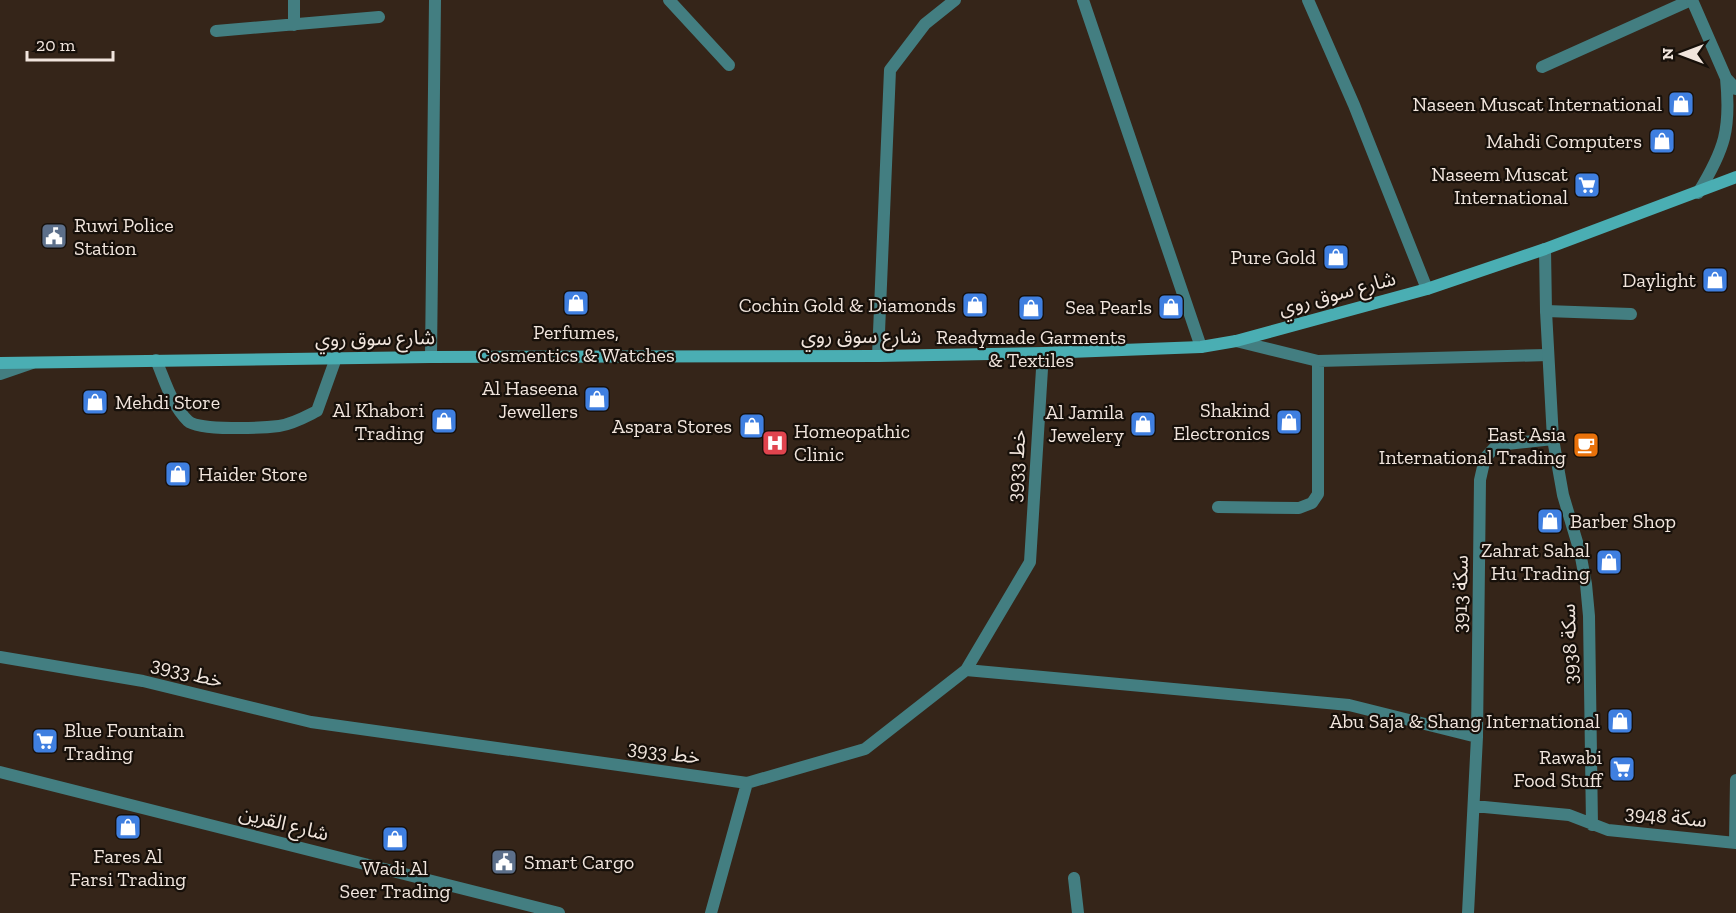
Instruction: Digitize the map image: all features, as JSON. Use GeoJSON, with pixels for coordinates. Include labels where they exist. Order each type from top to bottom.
{"type":"FeatureCollection","features":[{"type":"Feature","properties":{"kind":"main road","name":"شارع سوق روي"},"geometry":{"type":"LineString","coordinates":[[0,363],[431,357],[878,356],[1201,347],[1236,341],[1427,289],[1545,249],[1736,177]]}},
{"type":"Feature","properties":{"kind":"street"},"geometry":{"type":"LineString","coordinates":[[294,0],[294,25]]}},
{"type":"Feature","properties":{"kind":"street"},"geometry":{"type":"LineString","coordinates":[[431,357],[435,0]]}},
{"type":"Feature","properties":{"kind":"street"},"geometry":{"type":"LineString","coordinates":[[669,0],[729,65]]}},
{"type":"Feature","properties":{"kind":"street"},"geometry":{"type":"LineString","coordinates":[[878,356],[890,70],[925,24],[955,0]]}},
{"type":"Feature","properties":{"kind":"street"},"geometry":{"type":"LineString","coordinates":[[1083,0],[1201,347]]}},
{"type":"Feature","properties":{"kind":"street"},"geometry":{"type":"LineString","coordinates":[[1308,0],[1354,105],[1427,289]]}},
{"type":"Feature","properties":{"kind":"street"},"geometry":{"type":"LineString","coordinates":[[1542,67],[1691,0],[1726,78],[1736,89]]}},
{"type":"Feature","properties":{"kind":"street"},"geometry":{"type":"LineString","coordinates":[[216,31],[379,18]]}},
{"type":"Feature","properties":{"kind":"street"},"geometry":{"type":"LineString","coordinates":[[1698,193],[1717,160],[1726,133],[1729,109],[1726,78]]}},
{"type":"Feature","properties":{"kind":"street","name":"سكة 3938"},"geometry":{"type":"LineString","coordinates":[[1545,249],[1553,439],[1563,495],[1580,552],[1589,616],[1592,825]]}},
{"type":"Feature","properties":{"kind":"street"},"geometry":{"type":"LineString","coordinates":[[1546,311],[1631,314]]}},
{"type":"Feature","properties":{"kind":"street"},"geometry":{"type":"LineString","coordinates":[[1236,341],[1318,361],[1548,356]]}},
{"type":"Feature","properties":{"kind":"street","name":"3933 خط"},"geometry":{"type":"LineString","coordinates":[[0,657],[143,681],[310,722],[747,783],[865,749],[966,670],[1030,562],[1043,353]]}},
{"type":"Feature","properties":{"kind":"street"},"geometry":{"type":"LineString","coordinates":[[156,360],[177,410],[190,424],[210,428],[279,426],[300,420],[317,411],[336,358]]}},
{"type":"Feature","properties":{"kind":"street"},"geometry":{"type":"LineString","coordinates":[[1218,507],[1299,508],[1312,503],[1318,494],[1318,361]]}},
{"type":"Feature","properties":{"kind":"street"},"geometry":{"type":"LineString","coordinates":[[0,374],[36,362]]}},
{"type":"Feature","properties":{"kind":"street","name":"سكة 3913"},"geometry":{"type":"LineString","coordinates":[[1468,913],[1478,737],[1480,480],[1485,458],[1497,445],[1553,439]]}},
{"type":"Feature","properties":{"kind":"street"},"geometry":{"type":"LineString","coordinates":[[966,670],[1349,705],[1478,737]]}},
{"type":"Feature","properties":{"kind":"street","name":"شارع القرين"},"geometry":{"type":"LineString","coordinates":[[0,772],[559,913]]}},
{"type":"Feature","properties":{"kind":"street"},"geometry":{"type":"LineString","coordinates":[[1735,843],[1736,780]]}},
{"type":"Feature","properties":{"kind":"street"},"geometry":{"type":"LineString","coordinates":[[711,913],[747,783]]}},
{"type":"Feature","properties":{"kind":"street"},"geometry":{"type":"LineString","coordinates":[[1474,806],[1569,815],[1592,825]]}},
{"type":"Feature","properties":{"kind":"street","name":"سكة 3948"},"geometry":{"type":"LineString","coordinates":[[1592,825],[1608,830],[1735,843]]}},
{"type":"Feature","properties":{"kind":"street"},"geometry":{"type":"LineString","coordinates":[[1074,878],[1078,913]]}},
{"type":"Feature","properties":{"kind":"place","name":"Naseen Muscat International"},"geometry":{"type":"Point","coordinates":[1681,104]}},
{"type":"Feature","properties":{"kind":"place","name":"Mahdi Computers"},"geometry":{"type":"Point","coordinates":[1662,141]}},
{"type":"Feature","properties":{"kind":"place","name":"Naseem Muscat International"},"geometry":{"type":"Point","coordinates":[1587,185]}},
{"type":"Feature","properties":{"kind":"place","name":"Ruwi Police Station"},"geometry":{"type":"Point","coordinates":[54,236]}},
{"type":"Feature","properties":{"kind":"place","name":"Pure Gold"},"geometry":{"type":"Point","coordinates":[1336,257]}},
{"type":"Feature","properties":{"kind":"place","name":"Daylight"},"geometry":{"type":"Point","coordinates":[1715,280]}},
{"type":"Feature","properties":{"kind":"place","name":"Perfumes, Cosmentics & Watches"},"geometry":{"type":"Point","coordinates":[576,303]}},
{"type":"Feature","properties":{"kind":"place","name":"Cochin Gold & Diamonds"},"geometry":{"type":"Point","coordinates":[975,305]}},
{"type":"Feature","properties":{"kind":"place","name":"Sea Pearls"},"geometry":{"type":"Point","coordinates":[1171,307]}},
{"type":"Feature","properties":{"kind":"place","name":"Readymade Garments & Textiles"},"geometry":{"type":"Point","coordinates":[1031,308]}},
{"type":"Feature","properties":{"kind":"place","name":"Al Haseena Jewellers"},"geometry":{"type":"Point","coordinates":[597,399]}},
{"type":"Feature","properties":{"kind":"place","name":"Mehdi Store"},"geometry":{"type":"Point","coordinates":[95,402]}},
{"type":"Feature","properties":{"kind":"place","name":"Al Khabori Trading"},"geometry":{"type":"Point","coordinates":[444,421]}},
{"type":"Feature","properties":{"kind":"place","name":"Shakind Electronics"},"geometry":{"type":"Point","coordinates":[1289,422]}},
{"type":"Feature","properties":{"kind":"place","name":"Al Jamila Jewelery"},"geometry":{"type":"Point","coordinates":[1143,424]}},
{"type":"Feature","properties":{"kind":"place","name":"Aspara Stores"},"geometry":{"type":"Point","coordinates":[752,426]}},
{"type":"Feature","properties":{"kind":"place","name":"Homeopathic Clinic"},"geometry":{"type":"Point","coordinates":[775,443]}},
{"type":"Feature","properties":{"kind":"place","name":"East Asia International Trading"},"geometry":{"type":"Point","coordinates":[1586,445]}},
{"type":"Feature","properties":{"kind":"place","name":"Haider Store"},"geometry":{"type":"Point","coordinates":[178,474]}},
{"type":"Feature","properties":{"kind":"place","name":"Barber Shop"},"geometry":{"type":"Point","coordinates":[1550,521]}},
{"type":"Feature","properties":{"kind":"place","name":"Zahrat Sahal Hu Trading"},"geometry":{"type":"Point","coordinates":[1609,562]}},
{"type":"Feature","properties":{"kind":"place","name":"Abu Saja & Shang International"},"geometry":{"type":"Point","coordinates":[1620,721]}},
{"type":"Feature","properties":{"kind":"place","name":"Blue Fountain Trading"},"geometry":{"type":"Point","coordinates":[45,741]}},
{"type":"Feature","properties":{"kind":"place","name":"Rawabi Food Stuff"},"geometry":{"type":"Point","coordinates":[1622,769]}},
{"type":"Feature","properties":{"kind":"place","name":"Fares Al Farsi Trading"},"geometry":{"type":"Point","coordinates":[128,827]}},
{"type":"Feature","properties":{"kind":"place","name":"Wadi Al Seer Trading"},"geometry":{"type":"Point","coordinates":[395,839]}},
{"type":"Feature","properties":{"kind":"place","name":"Smart Cargo"},"geometry":{"type":"Point","coordinates":[504,862]}}]}
